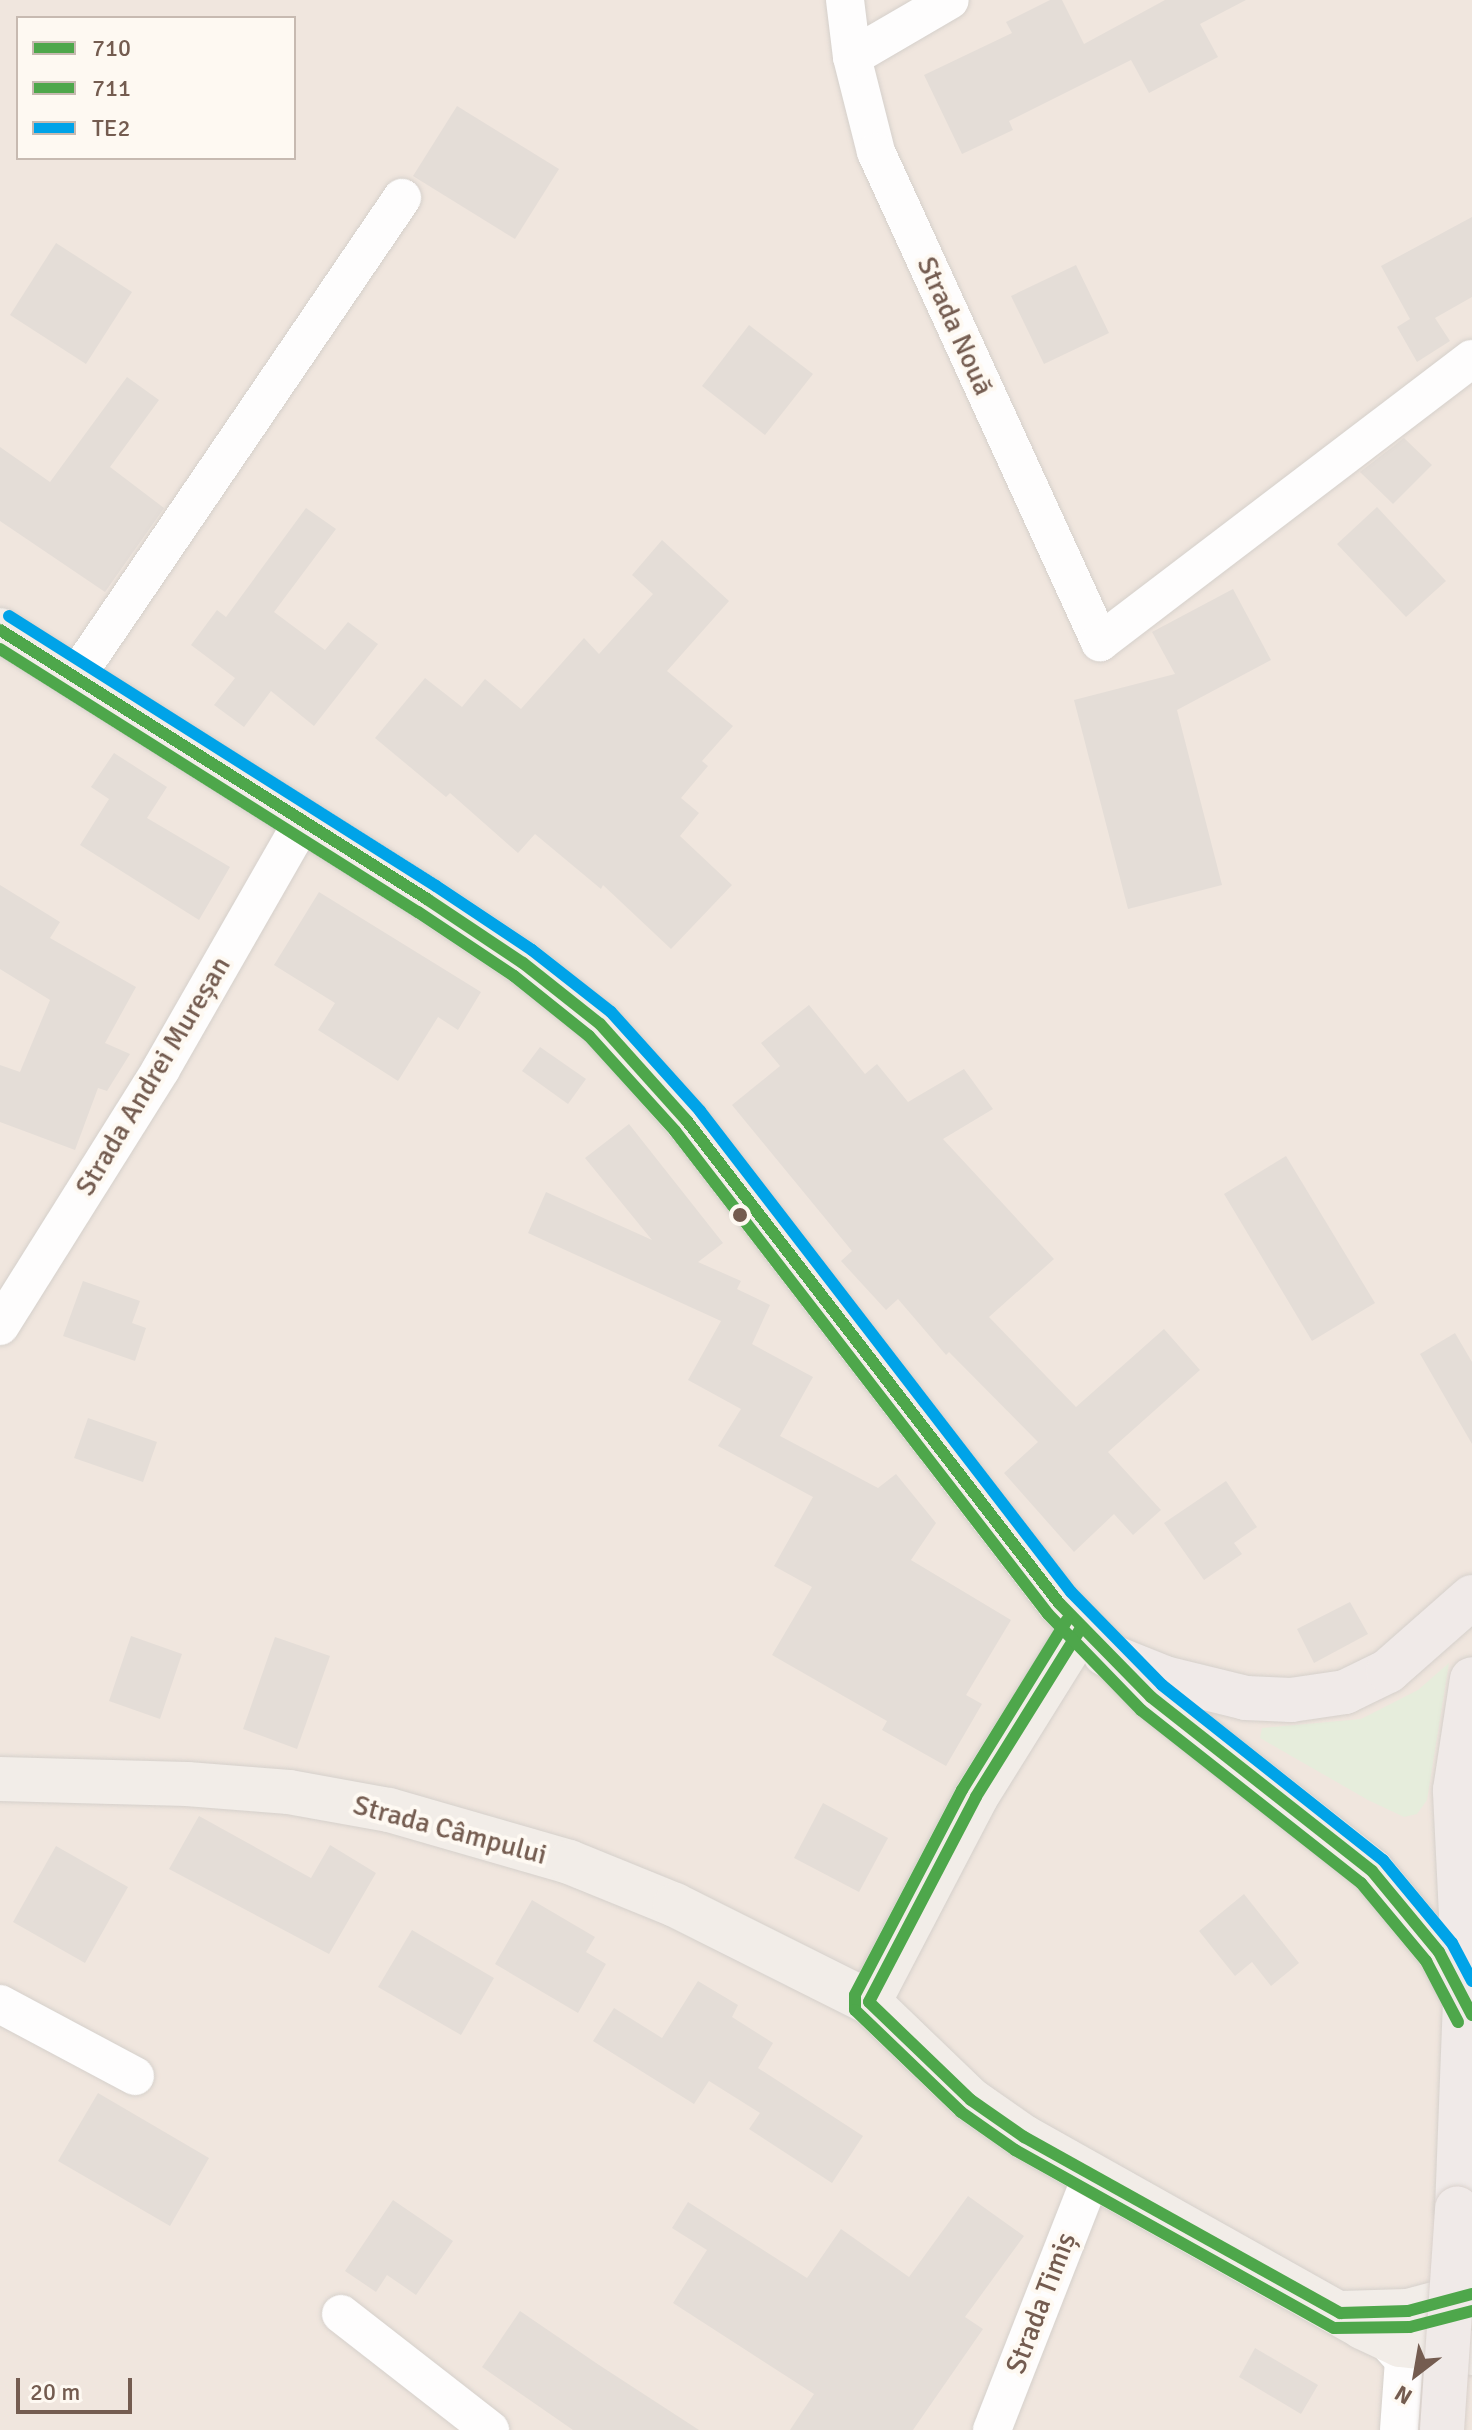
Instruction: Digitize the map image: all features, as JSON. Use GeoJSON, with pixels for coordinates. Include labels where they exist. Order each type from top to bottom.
{"type":"FeatureCollection","features":[{"type":"Feature","properties":{"kind":"highway"},"geometry":{"type":"LineString","coordinates":[[1093,1641],[1165,1678],[1246,1698],[1291,1700],[1331,1694],[1388,1671],[1472,1597]]}},
{"type":"Feature","properties":{"kind":"highway"},"geometry":{"type":"LineString","coordinates":[[1442,2430],[1468,2006],[1455,1790],[1472,1679]]}},
{"type":"Feature","properties":{"kind":"highway"},"geometry":{"type":"LineString","coordinates":[[1460,2299],[1472,2351]]}},
{"type":"Feature","properties":{"kind":"main road"},"geometry":{"type":"LineString","coordinates":[[0,630],[523,963],[567,995],[635,1057],[1038,1579],[1093,1641],[1151,1697],[1372,1871],[1439,1952],[1468,2006]]}},
{"type":"Feature","properties":{"kind":"main road"},"geometry":{"type":"LineString","coordinates":[[1093,1641],[976,1797],[869,2002],[971,2100],[1091,2177],[1384,2338],[1436,2353],[1472,2351]]}},
{"type":"Feature","properties":{"kind":"main road","name":"Strada Câmpului"},"geometry":{"type":"LineString","coordinates":[[0,1779],[187,1784],[289,1792],[469,1831],[569,1862],[675,1905],[869,2002]]}},
{"type":"Feature","properties":{"kind":"main road"},"geometry":{"type":"LineString","coordinates":[[1340,2313],[1460,2299]]}},
{"type":"Feature","properties":{"kind":"street","name":"Strada Nouă"},"geometry":{"type":"LineString","coordinates":[[845,0],[852,57],[876,152],[1100,642],[1472,359]]}},
{"type":"Feature","properties":{"kind":"street"},"geometry":{"type":"LineString","coordinates":[[852,57],[950,0]]}},
{"type":"Feature","properties":{"kind":"street"},"geometry":{"type":"LineString","coordinates":[[75,678],[402,198]]}},
{"type":"Feature","properties":{"kind":"street","name":"Strada Andrei Mureșan"},"geometry":{"type":"LineString","coordinates":[[0,1326],[161,1069],[302,823]]}},
{"type":"Feature","properties":{"kind":"street"},"geometry":{"type":"LineString","coordinates":[[0,2004],[135,2076]]}},
{"type":"Feature","properties":{"kind":"street","name":"Strada Timiș"},"geometry":{"type":"LineString","coordinates":[[992,2430],[1091,2177]]}},
{"type":"Feature","properties":{"kind":"street"},"geometry":{"type":"LineString","coordinates":[[341,2314],[490,2430]]}},
{"type":"Feature","properties":{"kind":"street"},"geometry":{"type":"LineString","coordinates":[[1384,2338],[1404,2360],[1399,2430]]}},
{"type":"Feature","properties":{"kind":"shaded area"},"geometry":{"type":"Polygon","coordinates":[[[0,0],[1472,0],[1472,2430],[0,2430],[0,0]]]}},
{"type":"Feature","properties":{"kind":"green space"},"geometry":{"type":"Polygon","coordinates":[[[1449,1663],[1427,1800],[1417,1814],[1404,1817],[1368,1800],[1260,1738],[1262,1728],[1361,1719],[1418,1690],[1449,1663]]]}},
{"type":"Feature","properties":{"kind":"building"},"geometry":{"type":"Polygon","coordinates":[[[1050,0],[1062,0],[1084,44],[1165,0],[1246,0],[1200,24],[1218,57],[1149,93],[1131,60],[1009,121],[1013,130],[962,154],[924,75],[1012,33],[1006,22],[1050,0]]]}},
{"type":"Feature","properties":{"kind":"building"},"geometry":{"type":"Polygon","coordinates":[[[457,106],[559,169],[515,239],[413,176],[457,106]]]}},
{"type":"Feature","properties":{"kind":"building"},"geometry":{"type":"Polygon","coordinates":[[[1472,217],[1472,297],[1435,318],[1450,341],[1417,362],[1397,327],[1410,319],[1381,266],[1472,217]]]}},
{"type":"Feature","properties":{"kind":"building"},"geometry":{"type":"Polygon","coordinates":[[[56,243],[132,292],[86,364],[10,315],[56,243]]]}},
{"type":"Feature","properties":{"kind":"building"},"geometry":{"type":"Polygon","coordinates":[[[1076,265],[1109,333],[1044,364],[1011,296],[1076,265]]]}},
{"type":"Feature","properties":{"kind":"building"},"geometry":{"type":"Polygon","coordinates":[[[749,325],[813,374],[765,435],[702,386],[749,325]]]}},
{"type":"Feature","properties":{"kind":"building"},"geometry":{"type":"Polygon","coordinates":[[[127,377],[159,400],[110,467],[164,508],[105,592],[0,521],[0,447],[50,482],[127,377]]]}},
{"type":"Feature","properties":{"kind":"building"},"geometry":{"type":"Polygon","coordinates":[[[1404,438],[1432,465],[1393,504],[1360,472],[1404,438]]]}},
{"type":"Feature","properties":{"kind":"building"},"geometry":{"type":"Polygon","coordinates":[[[1377,507],[1446,581],[1406,617],[1337,544],[1377,507]]]}},
{"type":"Feature","properties":{"kind":"building"},"geometry":{"type":"Polygon","coordinates":[[[306,508],[336,529],[274,612],[325,650],[348,622],[378,644],[314,726],[271,691],[244,727],[214,705],[235,678],[191,645],[217,610],[226,617],[306,508]]]}},
{"type":"Feature","properties":{"kind":"building"},"geometry":{"type":"Polygon","coordinates":[[[662,540],[729,601],[667,671],[733,726],[702,761],[708,766],[681,798],[699,813],[680,836],[732,885],[671,949],[603,885],[601,889],[535,834],[518,853],[450,793],[446,797],[375,738],[425,678],[462,707],[485,679],[521,709],[584,638],[599,654],[653,594],[632,575],[662,540]]]}},
{"type":"Feature","properties":{"kind":"building"},"geometry":{"type":"Polygon","coordinates":[[[1233,589],[1271,660],[1177,710],[1222,885],[1128,909],[1074,700],[1175,674],[1152,632],[1233,589]]]}},
{"type":"Feature","properties":{"kind":"building"},"geometry":{"type":"Polygon","coordinates":[[[114,753],[167,787],[147,818],[230,867],[199,920],[80,845],[109,799],[91,787],[114,753]]]}},
{"type":"Feature","properties":{"kind":"building"},"geometry":{"type":"Polygon","coordinates":[[[0,885],[60,922],[50,938],[136,987],[105,1043],[130,1054],[107,1091],[98,1088],[75,1150],[0,1122],[0,1065],[20,1072],[50,1000],[0,969],[0,885]]]}},
{"type":"Feature","properties":{"kind":"building"},"geometry":{"type":"Polygon","coordinates":[[[319,892],[481,992],[458,1030],[438,1017],[398,1081],[318,1030],[335,1003],[274,965],[319,892]]]}},
{"type":"Feature","properties":{"kind":"building"},"geometry":{"type":"Polygon","coordinates":[[[809,1005],[865,1074],[877,1064],[908,1102],[964,1069],[993,1109],[943,1139],[1054,1259],[989,1317],[1076,1407],[1164,1329],[1200,1370],[1108,1452],[1161,1510],[1133,1535],[1114,1514],[1074,1552],[1004,1473],[1038,1442],[949,1352],[946,1355],[898,1299],[886,1310],[841,1261],[852,1251],[732,1105],[780,1066],[761,1043],[809,1005]]]}},
{"type":"Feature","properties":{"kind":"building"},"geometry":{"type":"Polygon","coordinates":[[[540,1047],[586,1079],[568,1104],[522,1071],[540,1047]]]}},
{"type":"Feature","properties":{"kind":"building"},"geometry":{"type":"Polygon","coordinates":[[[629,1124],[723,1243],[698,1262],[741,1281],[737,1289],[770,1305],[752,1344],[813,1377],[780,1436],[878,1488],[896,1474],[936,1523],[911,1560],[1011,1620],[966,1695],[982,1704],[946,1766],[882,1730],[887,1721],[772,1655],[812,1587],[774,1566],[813,1497],[718,1446],[741,1409],[688,1380],[721,1321],[528,1233],[546,1192],[652,1240],[585,1158],[629,1124]]]}},
{"type":"Feature","properties":{"kind":"building"},"geometry":{"type":"Polygon","coordinates":[[[1286,1156],[1375,1303],[1312,1341],[1224,1194],[1286,1156]]]}},
{"type":"Feature","properties":{"kind":"building"},"geometry":{"type":"Polygon","coordinates":[[[83,1281],[140,1301],[132,1323],[146,1328],[135,1361],[63,1336],[83,1281]]]}},
{"type":"Feature","properties":{"kind":"building"},"geometry":{"type":"Polygon","coordinates":[[[1455,1333],[1472,1362],[1472,1444],[1420,1354],[1455,1333]]]}},
{"type":"Feature","properties":{"kind":"building"},"geometry":{"type":"Polygon","coordinates":[[[88,1418],[157,1442],[143,1482],[74,1458],[88,1418]]]}},
{"type":"Feature","properties":{"kind":"building"},"geometry":{"type":"Polygon","coordinates":[[[1226,1481],[1257,1527],[1234,1543],[1242,1554],[1204,1580],[1164,1523],[1226,1481]]]}},
{"type":"Feature","properties":{"kind":"building"},"geometry":{"type":"Polygon","coordinates":[[[1350,1602],[1368,1634],[1314,1663],[1297,1629],[1350,1602]]]}},
{"type":"Feature","properties":{"kind":"building"},"geometry":{"type":"Polygon","coordinates":[[[131,1636],[182,1654],[160,1719],[109,1701],[131,1636]]]}},
{"type":"Feature","properties":{"kind":"building"},"geometry":{"type":"Polygon","coordinates":[[[275,1637],[330,1656],[297,1749],[243,1729],[275,1637]]]}},
{"type":"Feature","properties":{"kind":"building"},"geometry":{"type":"Polygon","coordinates":[[[823,1803],[888,1838],[859,1892],[794,1858],[823,1803]]]}},
{"type":"Feature","properties":{"kind":"building"},"geometry":{"type":"Polygon","coordinates":[[[199,1816],[311,1878],[330,1845],[376,1873],[329,1954],[169,1869],[199,1816]]]}},
{"type":"Feature","properties":{"kind":"building"},"geometry":{"type":"Polygon","coordinates":[[[56,1846],[128,1887],[85,1963],[13,1922],[56,1846]]]}},
{"type":"Feature","properties":{"kind":"building"},"geometry":{"type":"Polygon","coordinates":[[[1244,1894],[1299,1963],[1271,1986],[1252,1962],[1235,1976],[1199,1931],[1244,1894]]]}},
{"type":"Feature","properties":{"kind":"building"},"geometry":{"type":"Polygon","coordinates":[[[532,1900],[595,1937],[586,1952],[606,1964],[578,2013],[495,1964],[532,1900]]]}},
{"type":"Feature","properties":{"kind":"building"},"geometry":{"type":"Polygon","coordinates":[[[412,1930],[494,1978],[461,2035],[378,1987],[412,1930]]]}},
{"type":"Feature","properties":{"kind":"building"},"geometry":{"type":"Polygon","coordinates":[[[698,1981],[738,2005],[732,2017],[773,2043],[758,2068],[863,2136],[832,2183],[749,2129],[760,2113],[709,2081],[694,2104],[593,2041],[614,2008],[662,2038],[698,1981]]]}},
{"type":"Feature","properties":{"kind":"building"},"geometry":{"type":"Polygon","coordinates":[[[98,2093],[209,2158],[170,2226],[58,2161],[98,2093]]]}},
{"type":"Feature","properties":{"kind":"building"},"geometry":{"type":"Polygon","coordinates":[[[968,2196],[1024,2236],[965,2317],[983,2329],[913,2430],[790,2430],[814,2394],[673,2303],[707,2250],[672,2228],[688,2202],[807,2278],[841,2229],[909,2277],[968,2196]]]}},
{"type":"Feature","properties":{"kind":"building"},"geometry":{"type":"Polygon","coordinates":[[[393,2200],[453,2241],[416,2295],[387,2275],[376,2292],[345,2271],[393,2200]]]}},
{"type":"Feature","properties":{"kind":"building"},"geometry":{"type":"Polygon","coordinates":[[[520,2311],[699,2430],[573,2430],[482,2367],[520,2311]]]}},
{"type":"Feature","properties":{"kind":"building"},"geometry":{"type":"Polygon","coordinates":[[[1255,2348],[1318,2385],[1301,2414],[1239,2377],[1255,2348]]]}},
{"type":"Feature","properties":{"kind":"transit line","name":"TE2"},"geometry":{"type":"LineString","coordinates":[[9,616],[436,886],[532,950],[611,1012],[700,1111],[1071,1592],[1162,1685],[1383,1860],[1452,1943],[1472,1981]]}},
{"type":"Feature","properties":{"kind":"transit line","name":"710"},"geometry":{"type":"LineString","coordinates":[[0,630],[427,899],[523,963],[600,1024],[687,1121],[1059,1603],[1151,1697],[1372,1871],[1439,1952],[1472,2015]]}},
{"type":"Feature","properties":{"kind":"transit line","name":"711"},"geometry":{"type":"LineString","coordinates":[[0,649],[418,912],[514,976],[589,1036],[675,1131],[1048,1614],[1141,1710],[1361,1883],[1426,1961],[1458,2022]]}},
{"type":"Feature","properties":{"kind":"transit line","name":"711"},"geometry":{"type":"LineString","coordinates":[[1067,1620],[962,1790],[855,1995],[855,2010],[961,2112],[1015,2150],[1334,2328],[1410,2327],[1472,2311]]}},
{"type":"Feature","properties":{"kind":"transit line","name":"710"},"geometry":{"type":"LineString","coordinates":[[1081,1628],[976,1797],[869,2002],[971,2100],[1024,2137],[1340,2313],[1408,2311],[1472,2294]]}}]}
